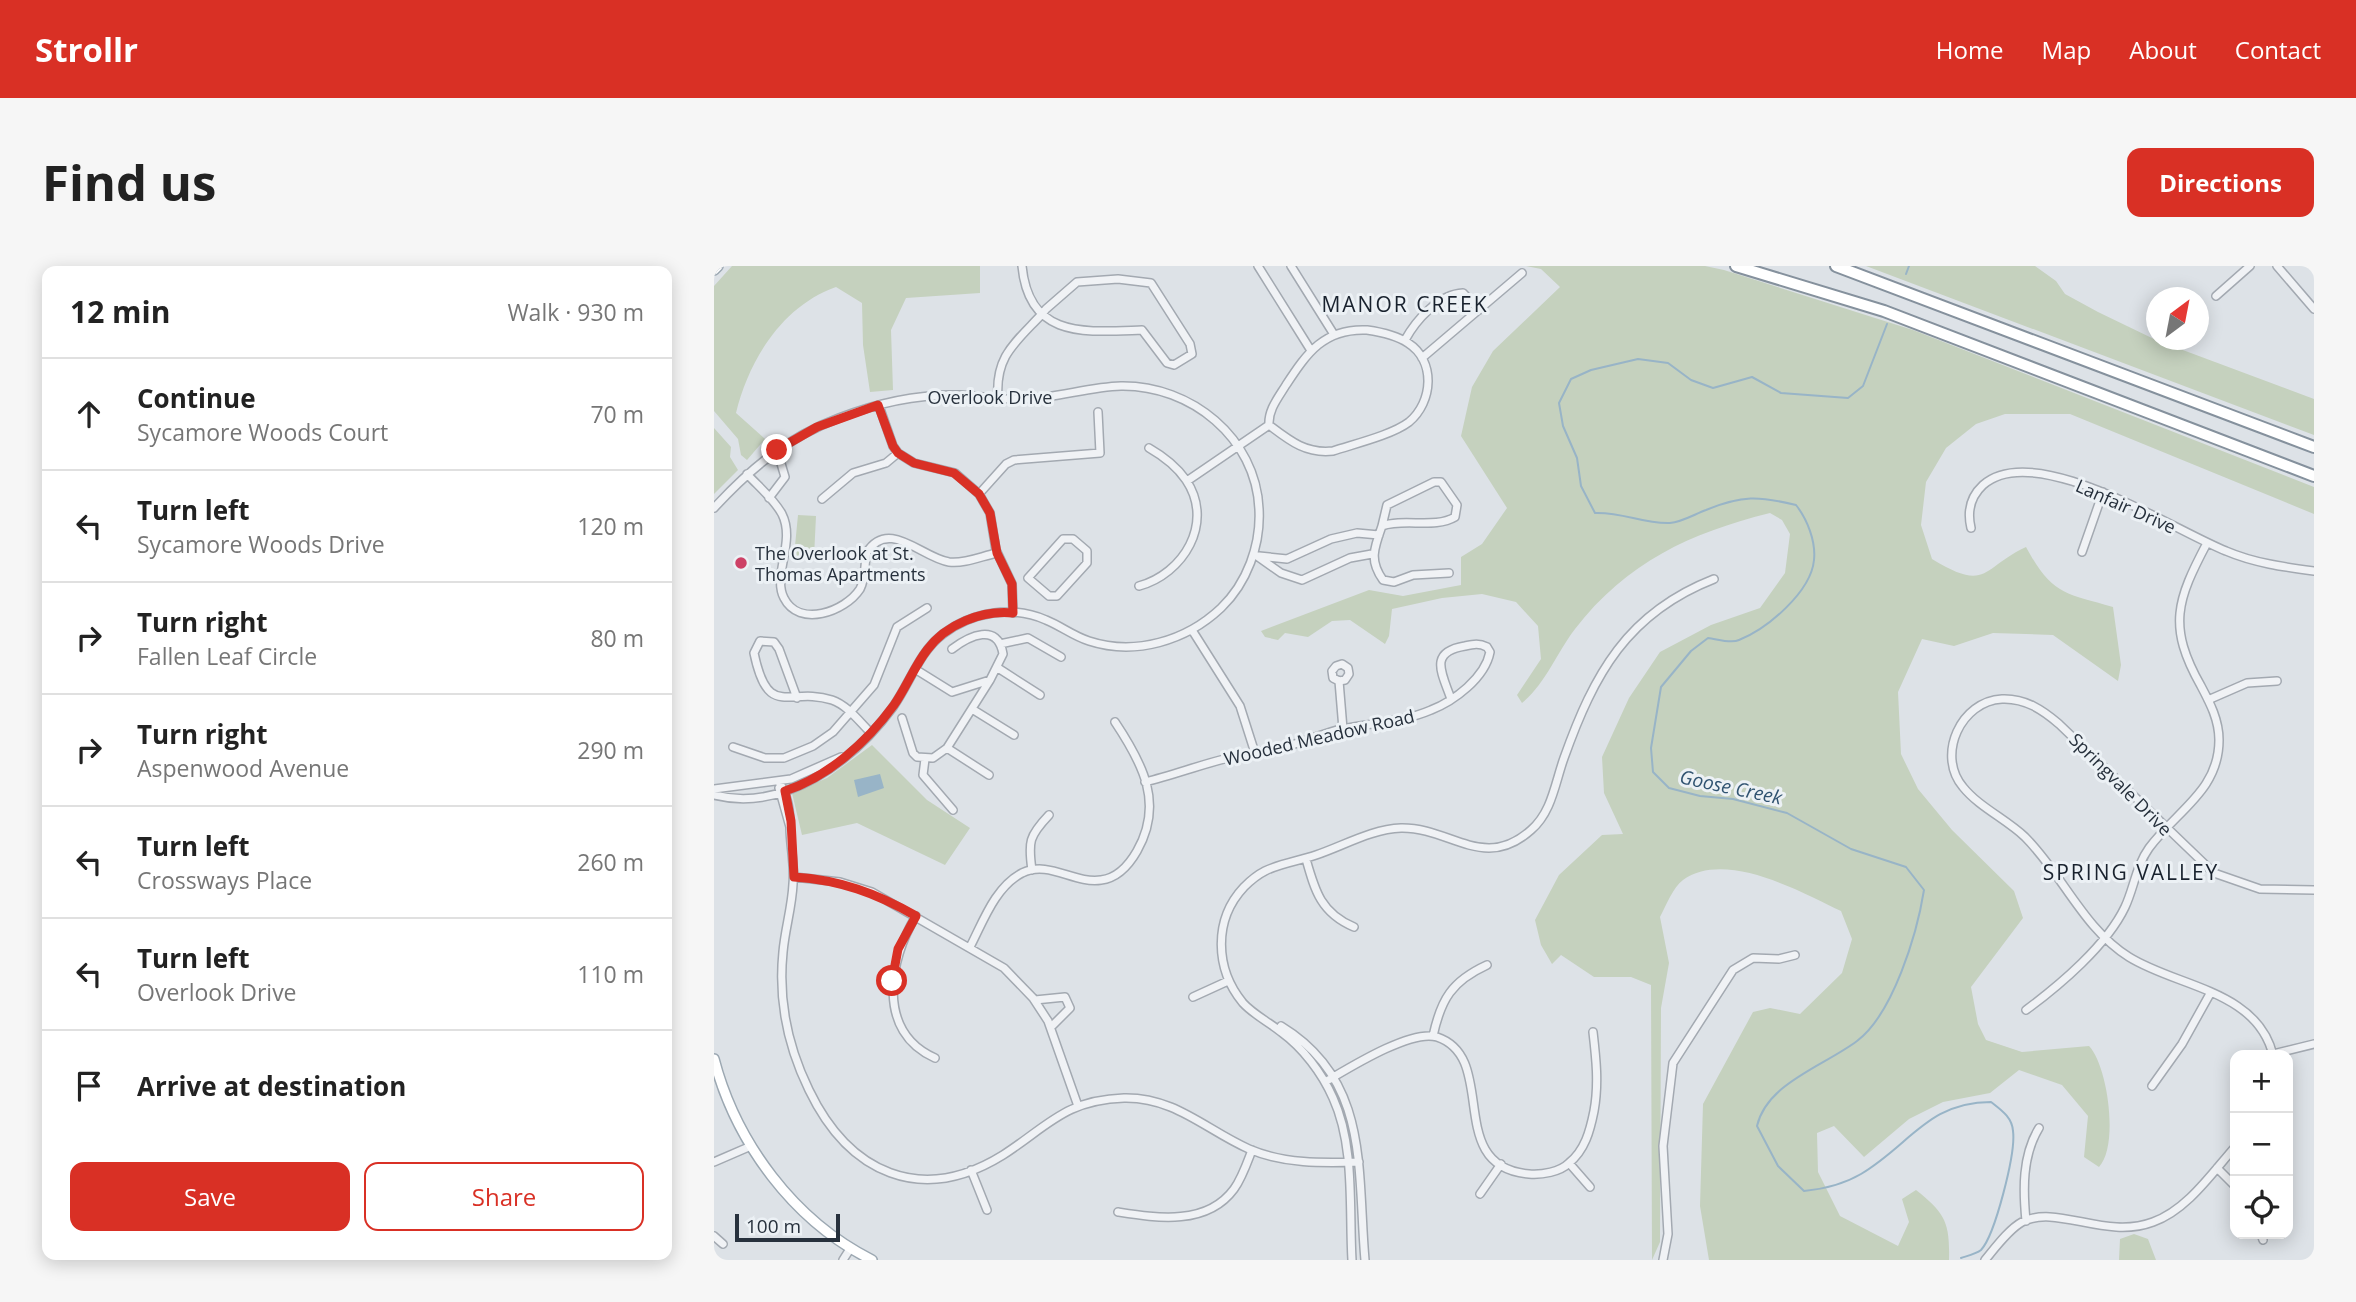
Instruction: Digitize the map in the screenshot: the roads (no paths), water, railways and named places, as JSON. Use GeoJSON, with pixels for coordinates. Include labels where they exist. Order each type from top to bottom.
{"type":"FeatureCollection","features":[{"type":"Feature","properties":{"kind":"highway"},"geometry":{"type":"LineString","coordinates":[[1737,266],[1812,286],[1892,314],[2314,476]]}},
{"type":"Feature","properties":{"kind":"highway"},"geometry":{"type":"LineString","coordinates":[[1836,266],[2314,447]]}},
{"type":"Feature","properties":{"kind":"main road"},"geometry":{"type":"LineString","coordinates":[[714,271],[718,266]]}},
{"type":"Feature","properties":{"kind":"main road"},"geometry":{"type":"LineString","coordinates":[[714,1059],[720,1082],[751,1146],[780,1186],[806,1215],[850,1249],[872,1260]]}},
{"type":"Feature","properties":{"kind":"street"},"geometry":{"type":"LineString","coordinates":[[998,398],[997,379],[1005,353],[1042,314],[1077,282],[1118,279],[1152,284],[1190,344],[1192,354],[1174,365],[1167,363],[1142,330],[1078,332],[1042,314],[1030,301],[1022,266]]}},
{"type":"Feature","properties":{"kind":"street"},"geometry":{"type":"LineString","coordinates":[[1258,266],[1310,349]]}},
{"type":"Feature","properties":{"kind":"street"},"geometry":{"type":"LineString","coordinates":[[1291,266],[1334,333]]}},
{"type":"Feature","properties":{"kind":"street"},"geometry":{"type":"LineString","coordinates":[[2216,296],[2234,277],[2250,266]]}},
{"type":"Feature","properties":{"kind":"street"},"geometry":{"type":"LineString","coordinates":[[2277,266],[2314,309]]}},
{"type":"Feature","properties":{"kind":"street"},"geometry":{"type":"LineString","coordinates":[[1422,358],[1522,273]]}},
{"type":"Feature","properties":{"kind":"street"},"geometry":{"type":"LineString","coordinates":[[1405,340],[1422,317],[1453,294],[1463,293],[1479,310]]}},
{"type":"Feature","properties":{"kind":"street"},"geometry":{"type":"LineString","coordinates":[[1187,481],[1269,425],[1273,407],[1310,349],[1334,333],[1367,330],[1405,340],[1422,358],[1429,379],[1427,392],[1417,413],[1404,426],[1333,452],[1320,452],[1301,447],[1269,425]]}},
{"type":"Feature","properties":{"kind":"street","name":"Overlook Drive"},"geometry":{"type":"LineString","coordinates":[[714,508],[747,474],[777,450],[817,427],[878,405],[928,396],[1044,398],[1107,387],[1148,388],[1171,394],[1201,409],[1238,445]]}},
{"type":"Feature","properties":{"kind":"street"},"geometry":{"type":"LineString","coordinates":[[878,405],[898,453],[914,463],[954,473],[979,494],[990,513],[997,553],[1012,584],[1013,613]]}},
{"type":"Feature","properties":{"kind":"street"},"geometry":{"type":"LineString","coordinates":[[979,494],[1006,464],[1014,460],[1100,453],[1098,412]]}},
{"type":"Feature","properties":{"kind":"street"},"geometry":{"type":"LineString","coordinates":[[714,794],[742,797],[782,792],[830,770],[893,707],[935,640],[954,627],[988,614],[1013,613],[1037,617],[1087,640],[1120,646],[1158,643],[1192,630],[1222,607],[1236,591],[1256,555],[1259,524],[1257,489],[1238,445]]}},
{"type":"Feature","properties":{"kind":"street"},"geometry":{"type":"LineString","coordinates":[[1139,586],[1170,572],[1190,547],[1196,514],[1187,481],[1168,461],[1149,447]]}},
{"type":"Feature","properties":{"kind":"street"},"geometry":{"type":"LineString","coordinates":[[769,498],[785,477],[777,450]]}},
{"type":"Feature","properties":{"kind":"street"},"geometry":{"type":"LineString","coordinates":[[822,499],[853,473],[886,463],[898,453]]}},
{"type":"Feature","properties":{"kind":"street"},"geometry":{"type":"LineString","coordinates":[[747,474],[782,514],[787,531],[782,593],[789,606],[800,613],[826,613],[853,597],[864,579],[867,552],[881,539],[895,538],[936,558],[953,562],[997,553]]}},
{"type":"Feature","properties":{"kind":"street","name":"Lanfair Drive"},"geometry":{"type":"LineString","coordinates":[[1971,528],[1969,508],[1974,495],[1990,480],[2004,474],[2057,477],[2103,492],[2245,558],[2314,571]]}},
{"type":"Feature","properties":{"kind":"street"},"geometry":{"type":"LineString","coordinates":[[1382,526],[1392,522],[1451,520],[1457,505],[1441,482],[1434,482],[1387,505],[1373,554],[1373,565],[1388,582],[1413,575],[1449,573]]}},
{"type":"Feature","properties":{"kind":"street"},"geometry":{"type":"LineString","coordinates":[[2082,552],[2103,492]]}},
{"type":"Feature","properties":{"kind":"street"},"geometry":{"type":"LineString","coordinates":[[1256,555],[1287,559],[1331,539],[1357,533],[1379,535]]}},
{"type":"Feature","properties":{"kind":"street"},"geometry":{"type":"LineString","coordinates":[[1012,584],[1028,578],[1063,540],[1073,539],[1087,551],[1087,563],[1057,596],[1045,594],[1028,578]]}},
{"type":"Feature","properties":{"kind":"street"},"geometry":{"type":"LineString","coordinates":[[2026,1010],[2057,985],[2103,937],[2125,906],[2148,850],[2205,788],[2215,769],[2219,733],[2208,700],[2187,662],[2178,627],[2183,591],[2207,542]]}},
{"type":"Feature","properties":{"kind":"street"},"geometry":{"type":"LineString","coordinates":[[1256,555],[1284,575],[1302,580],[1350,558],[1373,554]]}},
{"type":"Feature","properties":{"kind":"street"},"geometry":{"type":"LineString","coordinates":[[1284,575],[1288,568],[1287,559]]}},
{"type":"Feature","properties":{"kind":"street"},"geometry":{"type":"LineString","coordinates":[[1352,1260],[1347,1162],[1339,1112],[1325,1082],[1301,1050],[1250,1009],[1228,981],[1221,940],[1233,902],[1257,876],[1371,834],[1399,828],[1432,832],[1464,846],[1482,849],[1506,845],[1524,836],[1546,811],[1592,690],[1618,646],[1658,608],[1714,579]]}},
{"type":"Feature","properties":{"kind":"street"},"geometry":{"type":"LineString","coordinates":[[733,747],[765,758],[791,756],[813,746],[852,714],[874,685],[897,627],[928,608]]}},
{"type":"Feature","properties":{"kind":"street"},"geometry":{"type":"LineString","coordinates":[[1192,630],[1240,706],[1255,752]]}},
{"type":"Feature","properties":{"kind":"street"},"geometry":{"type":"LineString","coordinates":[[902,718],[913,753],[925,759],[933,758],[947,748],[998,668],[1003,654],[1000,644],[992,636],[982,634],[974,635],[952,649]]}},
{"type":"Feature","properties":{"kind":"street"},"geometry":{"type":"LineString","coordinates":[[1000,644],[1028,638],[1061,657]]}},
{"type":"Feature","properties":{"kind":"street"},"geometry":{"type":"LineString","coordinates":[[797,698],[779,649],[774,642],[760,641],[754,653],[764,685],[773,694],[797,698],[830,699],[852,714],[870,732]]}},
{"type":"Feature","properties":{"kind":"street","name":"Wooded Meadow Road"},"geometry":{"type":"LineString","coordinates":[[1145,782],[1343,729],[1409,719],[1451,699],[1485,666],[1490,652],[1488,647],[1478,643],[1449,649],[1443,654],[1440,668],[1451,699]]}},
{"type":"Feature","properties":{"kind":"street"},"geometry":{"type":"LineString","coordinates":[[998,668],[1040,695]]}},
{"type":"Feature","properties":{"kind":"street"},"geometry":{"type":"LineString","coordinates":[[915,669],[951,692],[990,680]]}},
{"type":"Feature","properties":{"kind":"street"},"geometry":{"type":"LineString","coordinates":[[1339,681],[1343,729]]}},
{"type":"Feature","properties":{"kind":"street"},"geometry":{"type":"LineString","coordinates":[[2208,700],[2248,683],[2277,681]]}},
{"type":"Feature","properties":{"kind":"street","name":"Springvale Drive"},"geometry":{"type":"LineString","coordinates":[[2103,937],[2024,836],[1959,782],[1952,764],[1952,746],[1958,728],[1979,706],[1997,700],[2015,700],[2036,707],[2077,741],[2203,865],[2229,880],[2260,888],[2314,890]]}},
{"type":"Feature","properties":{"kind":"street"},"geometry":{"type":"LineString","coordinates":[[972,709],[1014,735]]}},
{"type":"Feature","properties":{"kind":"street"},"geometry":{"type":"LineString","coordinates":[[970,947],[1004,886],[1031,870],[1050,870],[1095,881],[1108,879],[1122,871],[1132,860],[1149,828],[1151,804],[1137,759],[1115,722]]}},
{"type":"Feature","properties":{"kind":"street"},"geometry":{"type":"LineString","coordinates":[[947,748],[989,775]]}},
{"type":"Feature","properties":{"kind":"street"},"geometry":{"type":"LineString","coordinates":[[714,789],[779,782],[842,757]]}},
{"type":"Feature","properties":{"kind":"street"},"geometry":{"type":"LineString","coordinates":[[925,759],[923,775],[953,810]]}},
{"type":"Feature","properties":{"kind":"street"},"geometry":{"type":"LineString","coordinates":[[779,782],[790,827],[794,877],[783,952],[785,1018],[794,1055],[824,1117],[859,1156],[890,1174],[929,1180],[971,1170],[1003,1155],[1045,1122],[1078,1106],[1128,1098],[1161,1103],[1196,1117],[1252,1150],[1296,1161],[1359,1162]]}},
{"type":"Feature","properties":{"kind":"street"},"geometry":{"type":"LineString","coordinates":[[1031,870],[1028,851],[1030,840],[1049,815]]}},
{"type":"Feature","properties":{"kind":"street"},"geometry":{"type":"LineString","coordinates":[[1306,859],[1320,901],[1329,914],[1354,927]]}},
{"type":"Feature","properties":{"kind":"street"},"geometry":{"type":"LineString","coordinates":[[794,877],[856,887],[888,900],[1004,968],[1035,1000],[1051,1027],[1078,1106]]}},
{"type":"Feature","properties":{"kind":"street"},"geometry":{"type":"LineString","coordinates":[[916,916],[898,949],[893,970],[893,995],[895,1008],[908,1039],[935,1058]]}},
{"type":"Feature","properties":{"kind":"street"},"geometry":{"type":"LineString","coordinates":[[2103,937],[2142,964],[2211,992],[2249,1016],[2265,1035],[2271,1050]]}},
{"type":"Feature","properties":{"kind":"street"},"geometry":{"type":"LineString","coordinates":[[1663,1260],[1668,1234],[1663,1146],[1673,1063],[1733,970],[1753,958],[1779,959],[1795,955]]}},
{"type":"Feature","properties":{"kind":"street"},"geometry":{"type":"LineString","coordinates":[[1433,1036],[1439,1009],[1455,984],[1487,965]]}},
{"type":"Feature","properties":{"kind":"street"},"geometry":{"type":"LineString","coordinates":[[1193,997],[1228,981]]}},
{"type":"Feature","properties":{"kind":"street"},"geometry":{"type":"LineString","coordinates":[[2152,1086],[2187,1035],[2211,992]]}},
{"type":"Feature","properties":{"kind":"street"},"geometry":{"type":"LineString","coordinates":[[1035,1000],[1065,997],[1070,1008],[1051,1027]]}},
{"type":"Feature","properties":{"kind":"street"},"geometry":{"type":"LineString","coordinates":[[1267,1021],[1300,1039],[1334,1077],[1353,1120],[1359,1162],[1365,1260]]}},
{"type":"Feature","properties":{"kind":"street"},"geometry":{"type":"LineString","coordinates":[[1325,1082],[1407,1039],[1433,1036],[1455,1048],[1462,1057],[1468,1071],[1478,1136],[1489,1154],[1517,1172],[1539,1175],[1569,1163],[1584,1144],[1595,1106],[1597,1073],[1593,1032]]}},
{"type":"Feature","properties":{"kind":"street"},"geometry":{"type":"LineString","coordinates":[[2292,1050],[2314,1044]]}},
{"type":"Feature","properties":{"kind":"street"},"geometry":{"type":"LineString","coordinates":[[2026,1221],[2023,1200],[2025,1175],[2032,1142],[2039,1128]]}},
{"type":"Feature","properties":{"kind":"street"},"geometry":{"type":"LineString","coordinates":[[714,1162],[751,1146]]}},
{"type":"Feature","properties":{"kind":"street"},"geometry":{"type":"LineString","coordinates":[[1118,1212],[1183,1217],[1211,1209],[1234,1189],[1252,1150]]}},
{"type":"Feature","properties":{"kind":"street"},"geometry":{"type":"LineString","coordinates":[[1985,1260],[2020,1223],[2047,1216],[2095,1226],[2138,1227],[2160,1219],[2174,1210],[2230,1153]]}},
{"type":"Feature","properties":{"kind":"street"},"geometry":{"type":"LineString","coordinates":[[1569,1163],[1590,1186]]}},
{"type":"Feature","properties":{"kind":"street"},"geometry":{"type":"LineString","coordinates":[[1480,1194],[1501,1164]]}},
{"type":"Feature","properties":{"kind":"street"},"geometry":{"type":"LineString","coordinates":[[2217,1168],[2230,1181]]}},
{"type":"Feature","properties":{"kind":"street"},"geometry":{"type":"LineString","coordinates":[[971,1170],[987,1210]]}},
{"type":"Feature","properties":{"kind":"street"},"geometry":{"type":"LineString","coordinates":[[714,1236],[723,1244]]}},
{"type":"Feature","properties":{"kind":"street"},"geometry":{"type":"LineString","coordinates":[[843,1260],[850,1249]]}},
{"type":"Feature","properties":{"kind":"water"},"geometry":{"type":"Polygon","coordinates":[[[880,774],[884,788],[858,797],[854,780],[880,774]]]}},
{"type":"Feature","properties":{"kind":"waterway","name":"Goose Creek"},"geometry":{"type":"LineString","coordinates":[[1906,274],[1909,266]]}},
{"type":"Feature","properties":{"kind":"waterway","name":"Goose Creek"},"geometry":{"type":"LineString","coordinates":[[1887,324],[1863,386],[1848,398],[1781,393],[1752,377],[1713,388],[1691,380],[1668,363],[1638,359],[1591,370],[1571,379],[1559,403],[1563,426],[1577,458],[1581,486],[1595,513],[1670,523],[1730,502],[1751,498],[1796,505],[1804,517],[1814,545],[1814,560],[1805,584],[1786,608],[1762,627],[1739,640],[1708,638],[1691,651],[1661,687],[1651,748],[1653,772],[1669,788],[1700,796],[1733,799],[1787,813],[1851,849],[1906,867],[1924,890],[1916,928],[1901,972],[1882,1012],[1870,1029],[1844,1050],[1784,1087],[1772,1098],[1757,1126],[1778,1166],[1804,1191],[1834,1186],[1861,1174],[1921,1127],[1951,1109],[1991,1102],[2005,1114],[2012,1126],[2013,1142],[2008,1174],[1987,1241],[1981,1250],[1961,1258]]}},
{"type":"Feature","properties":{"kind":"place","name":"The Overlook at St. Thomas Apartments"},"geometry":{"type":"Point","coordinates":[741,563]}},
{"type":"Feature","properties":{"kind":"district","name":"MANOR CREEK"},"geometry":{"type":"Point","coordinates":[1405,304]}},
{"type":"Feature","properties":{"kind":"district","name":"SPRING VALLEY"},"geometry":{"type":"Point","coordinates":[2131,872]}}]}
